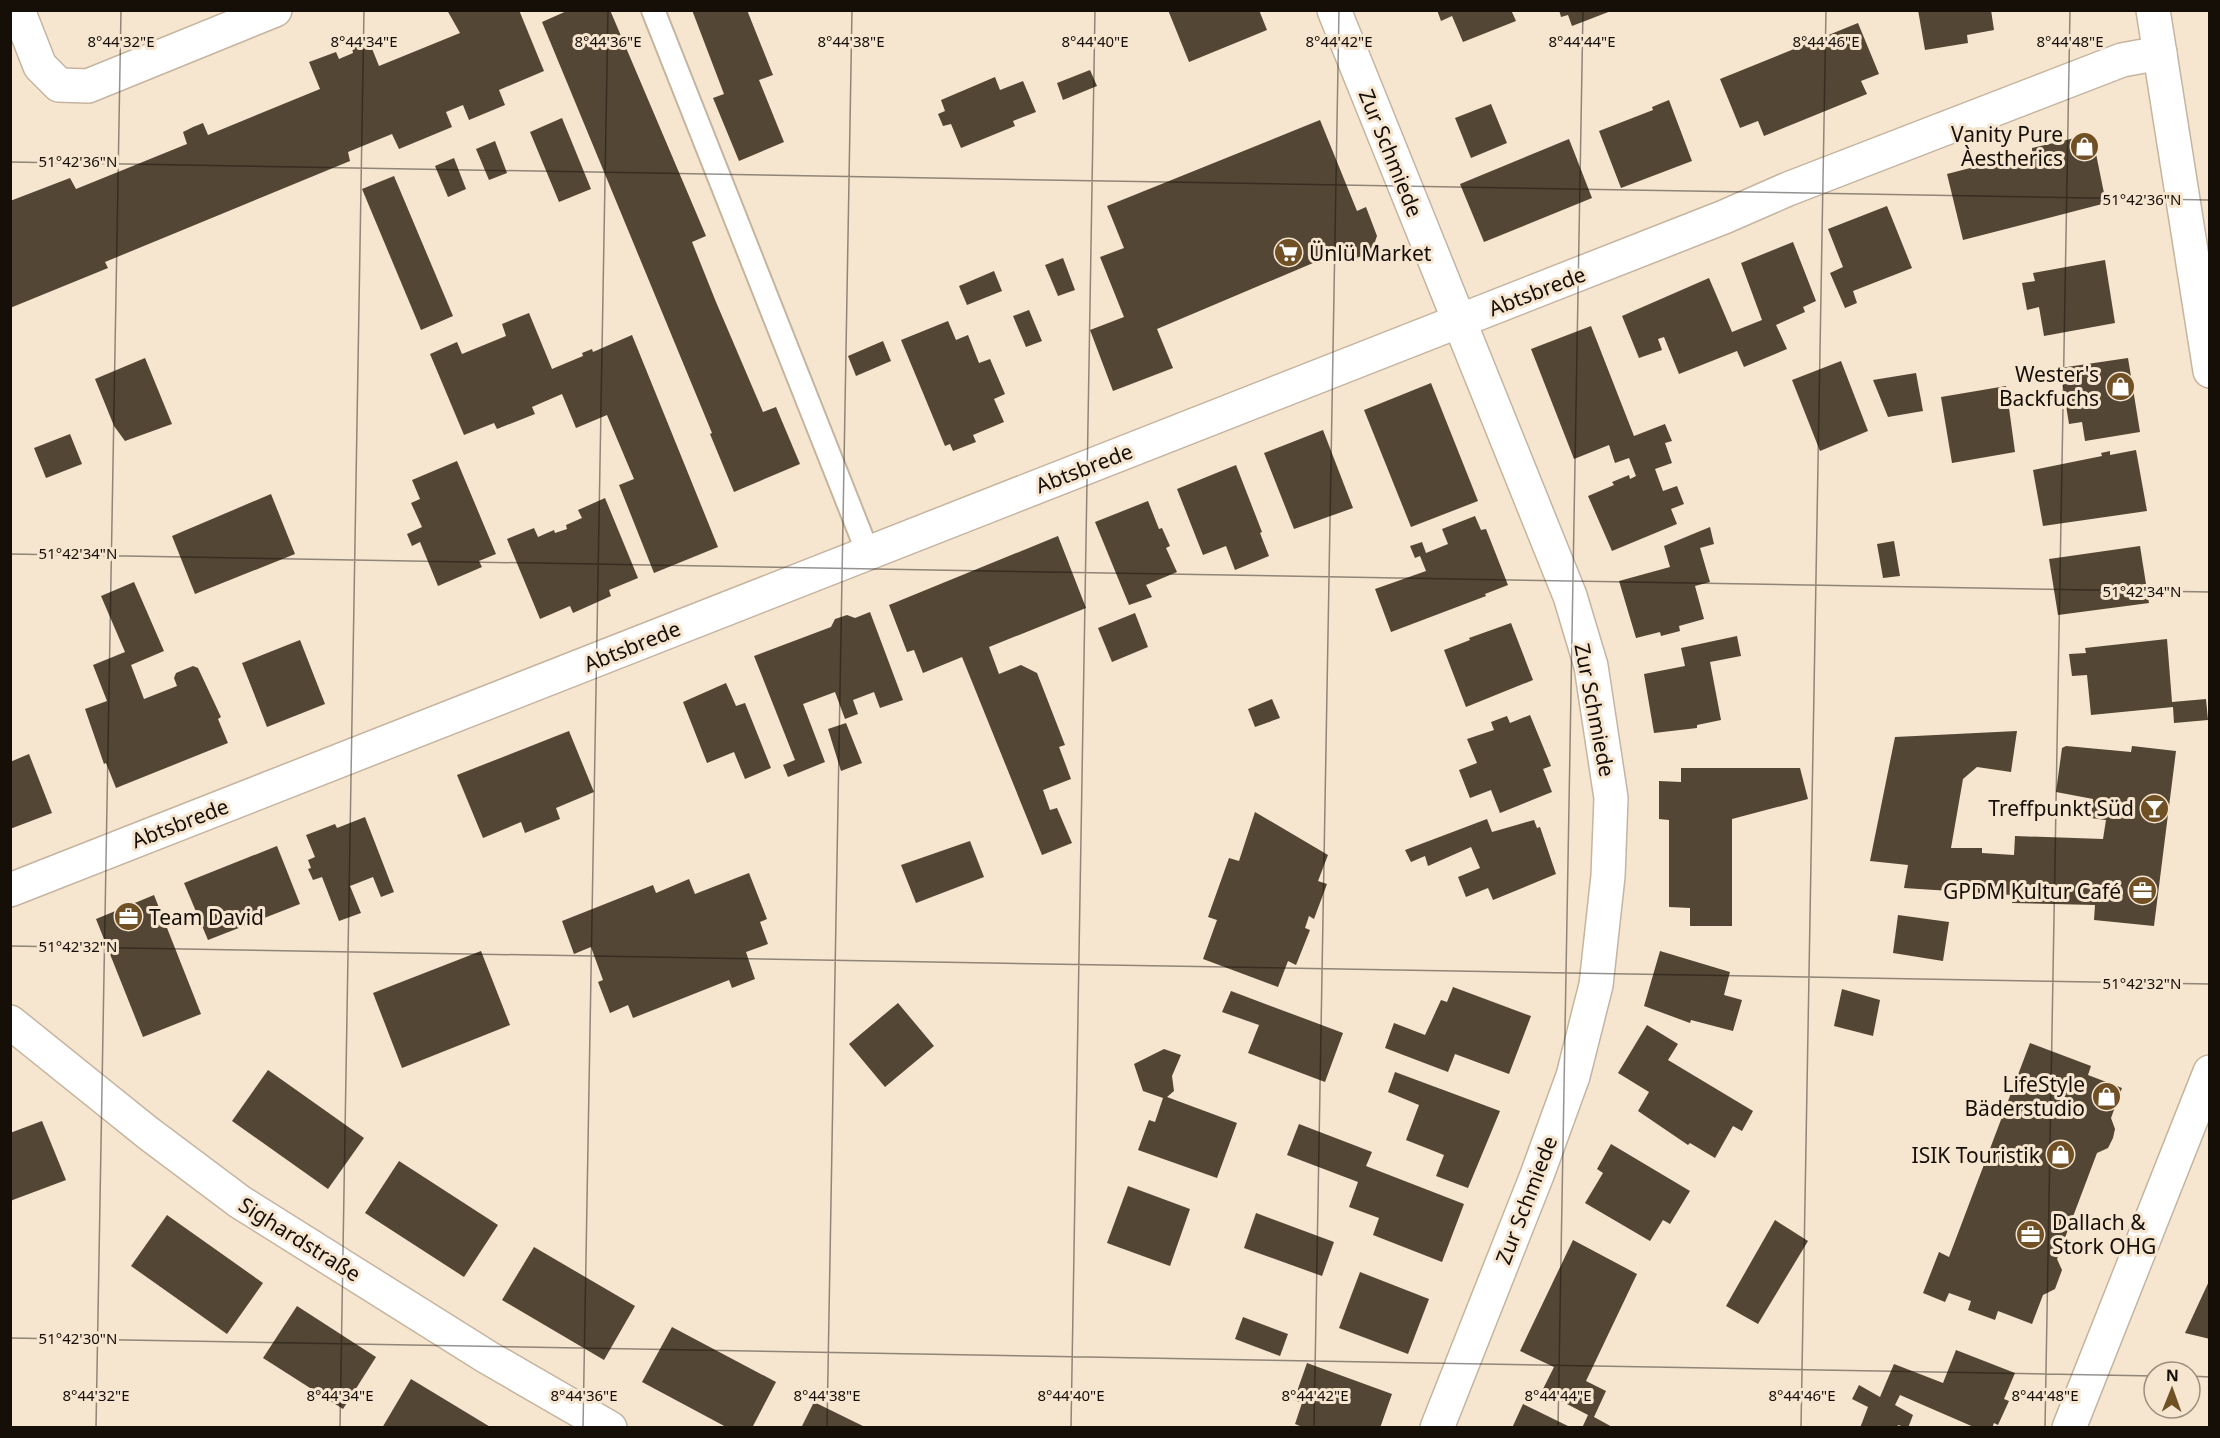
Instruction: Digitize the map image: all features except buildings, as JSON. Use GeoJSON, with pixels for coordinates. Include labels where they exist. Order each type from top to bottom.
{"type":"FeatureCollection","features":[{"type":"Feature","properties":{"kind":"street"},"geometry":{"type":"LineString","coordinates":[[18,10],[40,66],[59,85],[88,86],[275,10]]}},
{"type":"Feature","properties":{"kind":"street","name":"Zur Schmiede"},"geometry":{"type":"LineString","coordinates":[[1334,10],[1569,596],[1591,666],[1611,798],[1608,876],[1596,985],[1573,1076],[1537,1175],[1437,1428]]}},
{"type":"Feature","properties":{"kind":"street"},"geometry":{"type":"LineString","coordinates":[[2153,10],[2210,371]]}},
{"type":"Feature","properties":{"kind":"street","name":"Abtsbrede"},"geometry":{"type":"LineString","coordinates":[[10,890],[1917,139],[2122,60],[2160,53]]}},
{"type":"Feature","properties":{"kind":"street","name":"Sighardstraße"},"geometry":{"type":"LineString","coordinates":[[10,1022],[148,1133],[240,1202],[487,1357],[610,1428]]}},
{"type":"Feature","properties":{"kind":"street"},"geometry":{"type":"LineString","coordinates":[[2070,1428],[2210,1072]]}},
{"type":"Feature","properties":{"kind":"lane"},"geometry":{"type":"LineString","coordinates":[[653,10],[868,553]]}},
{"type":"Feature","properties":{"kind":"place","name":"Vanity Pure Àestherics"},"geometry":{"type":"Point","coordinates":[2084,146]}},
{"type":"Feature","properties":{"kind":"place","name":"Ünlü Market"},"geometry":{"type":"Point","coordinates":[1288,253]}},
{"type":"Feature","properties":{"kind":"place","name":"Wester's Backfuchs"},"geometry":{"type":"Point","coordinates":[2120,386]}},
{"type":"Feature","properties":{"kind":"place","name":"Treffpunkt Süd"},"geometry":{"type":"Point","coordinates":[2155,808]}},
{"type":"Feature","properties":{"kind":"place","name":"GPDM Kultur Café"},"geometry":{"type":"Point","coordinates":[2142,891]}},
{"type":"Feature","properties":{"kind":"place","name":"Team David"},"geometry":{"type":"Point","coordinates":[128,917]}},
{"type":"Feature","properties":{"kind":"place","name":"LifeStyle Bäderstudio"},"geometry":{"type":"Point","coordinates":[2106,1096]}},
{"type":"Feature","properties":{"kind":"place","name":"ISIK Touristik"},"geometry":{"type":"Point","coordinates":[2061,1155]}},
{"type":"Feature","properties":{"kind":"place","name":"Dallach & Stork OHG"},"geometry":{"type":"Point","coordinates":[2031,1234]}}]}
